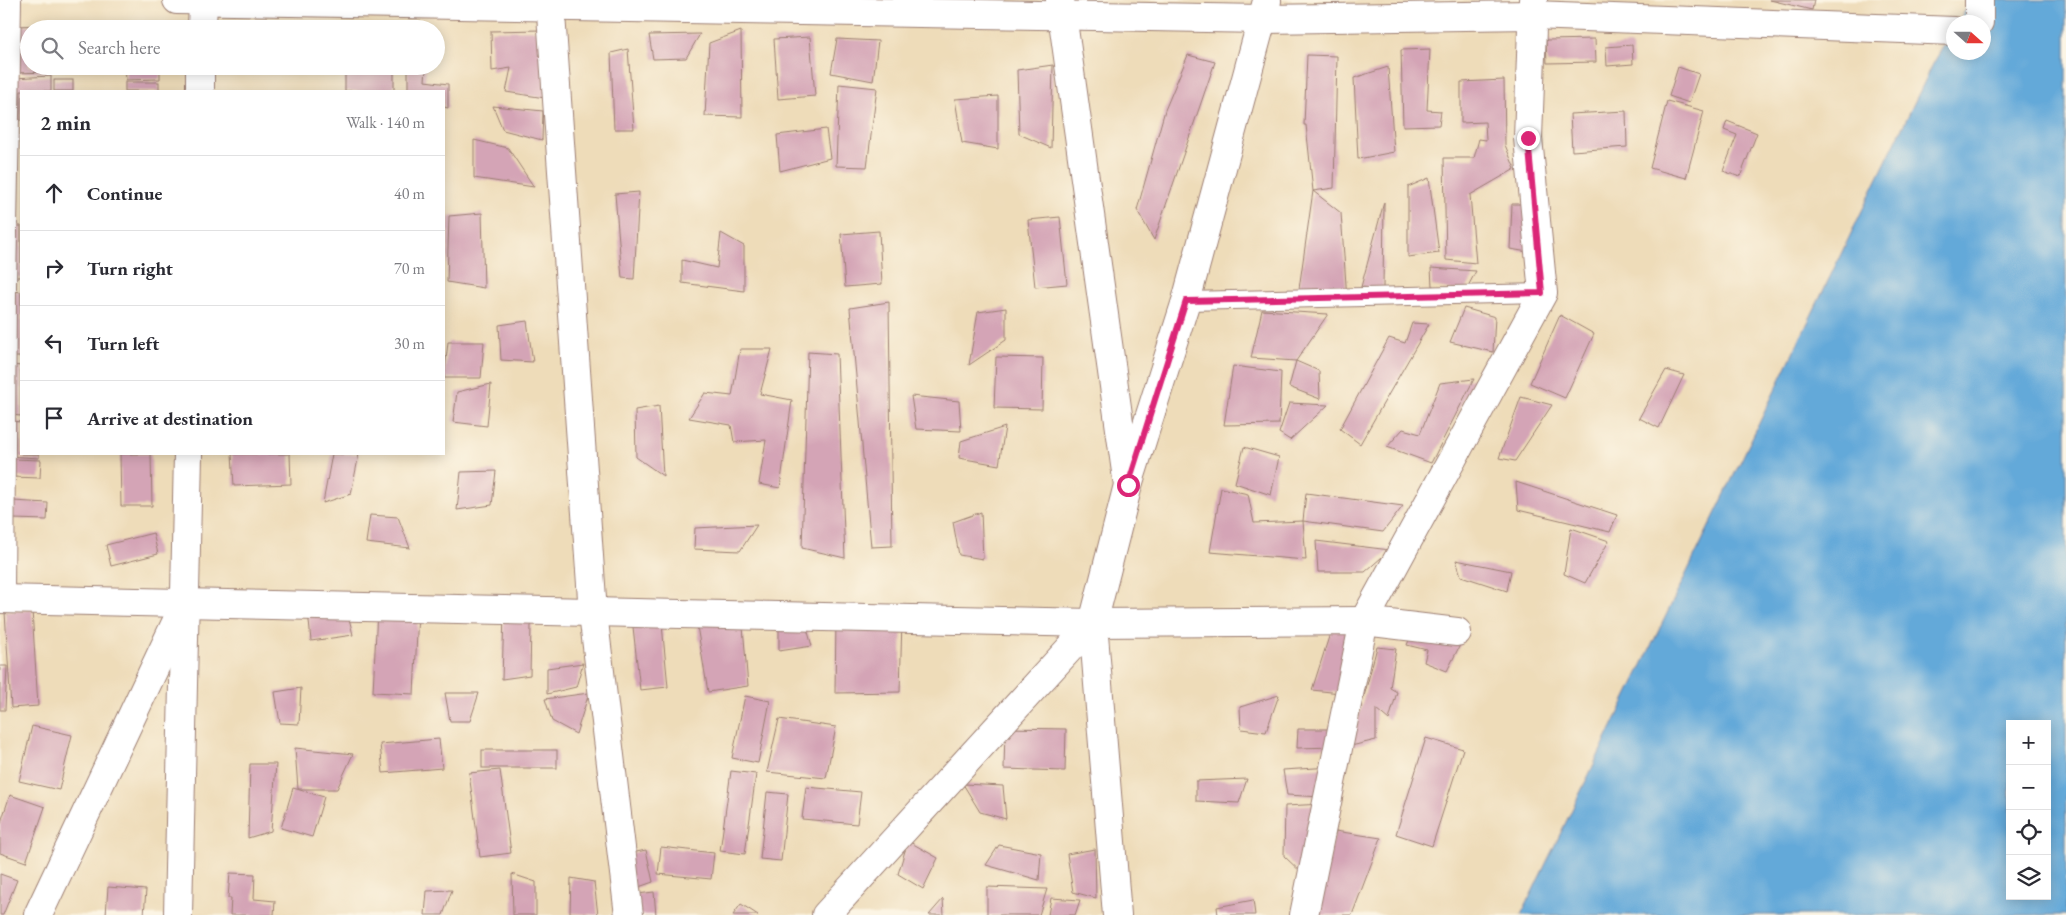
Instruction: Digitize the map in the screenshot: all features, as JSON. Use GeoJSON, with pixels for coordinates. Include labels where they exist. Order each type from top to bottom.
{"type":"FeatureCollection","features":[{"type":"Feature","properties":{"kind":"street"},"geometry":{"type":"LineString","coordinates":[[7,0],[8,286],[0,599],[1093,623],[1364,621],[1457,632]]}},
{"type":"Feature","properties":{"kind":"street"},"geometry":{"type":"LineString","coordinates":[[177,0],[1265,10],[1533,7],[1946,31]]}},
{"type":"Feature","properties":{"kind":"street"},"geometry":{"type":"LineString","coordinates":[[202,20],[203,0]]}},
{"type":"Feature","properties":{"kind":"street"},"geometry":{"type":"LineString","coordinates":[[1978,0],[1979,15]]}},
{"type":"Feature","properties":{"kind":"street"},"geometry":{"type":"LineString","coordinates":[[550,3],[593,613],[629,915]]}},
{"type":"Feature","properties":{"kind":"street"},"geometry":{"type":"LineString","coordinates":[[1304,915],[1364,621],[1542,293],[1528,138],[1533,7]]}},
{"type":"Feature","properties":{"kind":"street"},"geometry":{"type":"LineString","coordinates":[[1060,8],[1128,485]]}},
{"type":"Feature","properties":{"kind":"street"},"geometry":{"type":"LineString","coordinates":[[1117,915],[1093,623],[1128,485],[1186,301],[1265,10]]}},
{"type":"Feature","properties":{"kind":"street"},"geometry":{"type":"LineString","coordinates":[[200,75],[200,90]]}},
{"type":"Feature","properties":{"kind":"street"},"geometry":{"type":"LineString","coordinates":[[178,915],[188,455]]}},
{"type":"Feature","properties":{"kind":"street"},"geometry":{"type":"LineString","coordinates":[[38,915],[184,603]]}},
{"type":"Feature","properties":{"kind":"street"},"geometry":{"type":"LineString","coordinates":[[826,915],[1093,623]]}},
{"type":"Feature","properties":{"kind":"lane"},"geometry":{"type":"LineString","coordinates":[[1186,301],[1542,293]]}},
{"type":"Feature","properties":{"kind":"water"},"geometry":{"type":"Polygon","coordinates":[[[1972,0],[2066,0],[2066,915],[1521,915],[1933,64],[1946,42],[1946,60],[1991,60],[1991,15],[1962,15],[1972,0]]]}},
{"type":"Feature","properties":{"kind":"building"},"geometry":{"type":"Polygon","coordinates":[[[1770,0],[1814,0],[1812,10],[1770,0]]]}},
{"type":"Feature","properties":{"kind":"building"},"geometry":{"type":"Polygon","coordinates":[[[13,26],[20,26],[20,73],[14,73],[13,26]]]}},
{"type":"Feature","properties":{"kind":"building"},"geometry":{"type":"Polygon","coordinates":[[[541,30],[545,98],[506,92],[511,68],[492,71],[491,31],[541,30]]]}},
{"type":"Feature","properties":{"kind":"building"},"geometry":{"type":"Polygon","coordinates":[[[741,31],[742,117],[705,116],[709,43],[741,31]]]}},
{"type":"Feature","properties":{"kind":"building"},"geometry":{"type":"Polygon","coordinates":[[[700,34],[686,58],[653,59],[649,35],[700,34]]]}},
{"type":"Feature","properties":{"kind":"building"},"geometry":{"type":"Polygon","coordinates":[[[810,37],[815,96],[778,99],[774,39],[810,37]]]}},
{"type":"Feature","properties":{"kind":"building"},"geometry":{"type":"Polygon","coordinates":[[[837,39],[878,41],[873,81],[831,73],[837,39]]]}},
{"type":"Feature","properties":{"kind":"building"},"geometry":{"type":"Polygon","coordinates":[[[1595,39],[1596,62],[1547,63],[1546,40],[1595,39]]]}},
{"type":"Feature","properties":{"kind":"building"},"geometry":{"type":"Polygon","coordinates":[[[1632,45],[1633,64],[1607,66],[1606,47],[1632,45]]]}},
{"type":"Feature","properties":{"kind":"building"},"geometry":{"type":"Polygon","coordinates":[[[628,49],[634,129],[614,129],[611,53],[628,49]]]}},
{"type":"Feature","properties":{"kind":"building"},"geometry":{"type":"Polygon","coordinates":[[[1430,49],[1427,110],[1441,111],[1439,125],[1403,126],[1401,50],[1430,49]]]}},
{"type":"Feature","properties":{"kind":"building"},"geometry":{"type":"Polygon","coordinates":[[[1188,55],[1215,62],[1154,240],[1137,210],[1165,110],[1188,55]]]}},
{"type":"Feature","properties":{"kind":"building"},"geometry":{"type":"Polygon","coordinates":[[[1307,55],[1337,56],[1334,188],[1313,191],[1306,125],[1304,125],[1307,55]]]}},
{"type":"Feature","properties":{"kind":"building"},"geometry":{"type":"Polygon","coordinates":[[[1053,65],[1051,148],[1019,134],[1017,70],[1053,65]]]}},
{"type":"Feature","properties":{"kind":"building"},"geometry":{"type":"Polygon","coordinates":[[[1388,67],[1394,152],[1358,159],[1354,78],[1388,67]]]}},
{"type":"Feature","properties":{"kind":"building"},"geometry":{"type":"Polygon","coordinates":[[[1678,67],[1699,74],[1689,103],[1669,96],[1678,67]]]}},
{"type":"Feature","properties":{"kind":"building"},"geometry":{"type":"Polygon","coordinates":[[[126,75],[160,75],[160,79],[126,80],[126,75]]]}},
{"type":"Feature","properties":{"kind":"building"},"geometry":{"type":"Polygon","coordinates":[[[345,75],[394,75],[394,90],[345,90],[345,75]]]}},
{"type":"Feature","properties":{"kind":"building"},"geometry":{"type":"Polygon","coordinates":[[[408,75],[425,75],[425,81],[448,84],[448,108],[445,107],[445,90],[408,90],[408,75]]]}},
{"type":"Feature","properties":{"kind":"building"},"geometry":{"type":"Polygon","coordinates":[[[51,76],[51,90],[20,90],[20,120],[15,120],[13,78],[51,76]]]}},
{"type":"Feature","properties":{"kind":"building"},"geometry":{"type":"Polygon","coordinates":[[[54,80],[73,80],[73,90],[54,90],[54,80]]]}},
{"type":"Feature","properties":{"kind":"building"},"geometry":{"type":"Polygon","coordinates":[[[1504,80],[1505,145],[1515,169],[1470,195],[1476,263],[1446,260],[1444,158],[1474,158],[1479,139],[1486,140],[1485,122],[1461,123],[1461,82],[1504,80]]]}},
{"type":"Feature","properties":{"kind":"building"},"geometry":{"type":"Polygon","coordinates":[[[125,82],[159,82],[159,90],[125,90],[125,82]]]}},
{"type":"Feature","properties":{"kind":"building"},"geometry":{"type":"Polygon","coordinates":[[[839,84],[877,88],[867,167],[836,166],[839,84]]]}},
{"type":"Feature","properties":{"kind":"building"},"geometry":{"type":"Polygon","coordinates":[[[998,96],[998,149],[962,143],[955,99],[998,96]]]}},
{"type":"Feature","properties":{"kind":"building"},"geometry":{"type":"Polygon","coordinates":[[[1667,101],[1704,111],[1686,178],[1650,168],[1667,101]]]}},
{"type":"Feature","properties":{"kind":"building"},"geometry":{"type":"Polygon","coordinates":[[[493,106],[543,111],[542,140],[503,130],[493,106]]]}},
{"type":"Feature","properties":{"kind":"building"},"geometry":{"type":"Polygon","coordinates":[[[1626,111],[1627,147],[1572,151],[1570,114],[1626,111]]]}},
{"type":"Feature","properties":{"kind":"building"},"geometry":{"type":"Polygon","coordinates":[[[1727,121],[1757,133],[1740,177],[1723,171],[1737,135],[1724,130],[1727,121]]]}},
{"type":"Feature","properties":{"kind":"building"},"geometry":{"type":"Polygon","coordinates":[[[826,129],[830,158],[780,171],[777,135],[826,129]]]}},
{"type":"Feature","properties":{"kind":"building"},"geometry":{"type":"Polygon","coordinates":[[[474,140],[508,148],[534,187],[474,178],[474,140]]]}},
{"type":"Feature","properties":{"kind":"building"},"geometry":{"type":"Polygon","coordinates":[[[1429,178],[1439,253],[1408,257],[1408,187],[1429,178]]]}},
{"type":"Feature","properties":{"kind":"building"},"geometry":{"type":"Polygon","coordinates":[[[1313,191],[1341,213],[1347,299],[1298,296],[1313,191]]]}},
{"type":"Feature","properties":{"kind":"building"},"geometry":{"type":"Polygon","coordinates":[[[639,192],[634,279],[622,278],[615,194],[639,192]]]}},
{"type":"Feature","properties":{"kind":"building"},"geometry":{"type":"Polygon","coordinates":[[[1384,202],[1383,289],[1361,287],[1384,202]]]}},
{"type":"Feature","properties":{"kind":"building"},"geometry":{"type":"Polygon","coordinates":[[[1512,204],[1539,204],[1534,253],[1510,249],[1512,204]]]}},
{"type":"Feature","properties":{"kind":"building"},"geometry":{"type":"Polygon","coordinates":[[[482,213],[484,288],[447,282],[449,216],[482,213]]]}},
{"type":"Feature","properties":{"kind":"building"},"geometry":{"type":"Polygon","coordinates":[[[1060,217],[1067,284],[1035,287],[1028,220],[1060,217]]]}},
{"type":"Feature","properties":{"kind":"building"},"geometry":{"type":"Polygon","coordinates":[[[12,226],[20,226],[20,277],[13,277],[12,226]]]}},
{"type":"Feature","properties":{"kind":"building"},"geometry":{"type":"Polygon","coordinates":[[[879,231],[882,284],[845,287],[841,234],[879,231]]]}},
{"type":"Feature","properties":{"kind":"building"},"geometry":{"type":"Polygon","coordinates":[[[721,233],[744,246],[744,291],[682,283],[682,260],[717,268],[721,233]]]}},
{"type":"Feature","properties":{"kind":"building"},"geometry":{"type":"Polygon","coordinates":[[[1431,268],[1476,271],[1465,292],[1432,286],[1431,268]]]}},
{"type":"Feature","properties":{"kind":"building"},"geometry":{"type":"Polygon","coordinates":[[[14,291],[20,292],[20,357],[11,357],[14,291]]]}},
{"type":"Feature","properties":{"kind":"building"},"geometry":{"type":"Polygon","coordinates":[[[889,302],[892,546],[871,547],[850,308],[889,302]]]}},
{"type":"Feature","properties":{"kind":"building"},"geometry":{"type":"Polygon","coordinates":[[[1006,308],[1006,340],[969,365],[978,312],[1006,308]]]}},
{"type":"Feature","properties":{"kind":"building"},"geometry":{"type":"Polygon","coordinates":[[[1464,308],[1495,317],[1493,352],[1450,342],[1464,308]]]}},
{"type":"Feature","properties":{"kind":"building"},"geometry":{"type":"Polygon","coordinates":[[[1262,310],[1328,314],[1296,361],[1251,358],[1262,310]]]}},
{"type":"Feature","properties":{"kind":"building"},"geometry":{"type":"Polygon","coordinates":[[[1560,315],[1594,334],[1565,398],[1530,383],[1560,315]]]}},
{"type":"Feature","properties":{"kind":"building"},"geometry":{"type":"Polygon","coordinates":[[[527,321],[533,362],[501,360],[499,325],[527,321]]]}},
{"type":"Feature","properties":{"kind":"building"},"geometry":{"type":"Polygon","coordinates":[[[1412,323],[1429,324],[1360,444],[1340,429],[1389,338],[1405,343],[1412,323]]]}},
{"type":"Feature","properties":{"kind":"building"},"geometry":{"type":"Polygon","coordinates":[[[448,342],[484,342],[481,378],[445,378],[448,342]]]}},
{"type":"Feature","properties":{"kind":"building"},"geometry":{"type":"Polygon","coordinates":[[[740,349],[772,349],[760,394],[792,400],[780,488],[759,484],[766,440],[734,442],[731,425],[689,418],[705,393],[732,396],[740,349]]]}},
{"type":"Feature","properties":{"kind":"building"},"geometry":{"type":"Polygon","coordinates":[[[808,352],[837,354],[845,558],[802,548],[808,352]]]}},
{"type":"Feature","properties":{"kind":"building"},"geometry":{"type":"Polygon","coordinates":[[[996,357],[1043,358],[1042,409],[994,408],[996,357]]]}},
{"type":"Feature","properties":{"kind":"building"},"geometry":{"type":"Polygon","coordinates":[[[1296,361],[1319,371],[1320,399],[1289,387],[1296,361]]]}},
{"type":"Feature","properties":{"kind":"building"},"geometry":{"type":"Polygon","coordinates":[[[12,365],[20,366],[20,416],[10,415],[12,365]]]}},
{"type":"Feature","properties":{"kind":"building"},"geometry":{"type":"Polygon","coordinates":[[[1233,366],[1281,372],[1279,424],[1224,425],[1233,366]]]}},
{"type":"Feature","properties":{"kind":"building"},"geometry":{"type":"Polygon","coordinates":[[[1666,370],[1684,375],[1659,428],[1639,418],[1666,370]]]}},
{"type":"Feature","properties":{"kind":"building"},"geometry":{"type":"Polygon","coordinates":[[[1474,379],[1431,463],[1387,447],[1403,429],[1420,434],[1440,383],[1474,379]]]}},
{"type":"Feature","properties":{"kind":"building"},"geometry":{"type":"Polygon","coordinates":[[[491,384],[487,426],[453,422],[457,392],[491,384]]]}},
{"type":"Feature","properties":{"kind":"building"},"geometry":{"type":"Polygon","coordinates":[[[911,396],[959,401],[961,431],[916,429],[911,396]]]}},
{"type":"Feature","properties":{"kind":"building"},"geometry":{"type":"Polygon","coordinates":[[[1521,397],[1552,405],[1515,461],[1499,458],[1521,397]]]}},
{"type":"Feature","properties":{"kind":"building"},"geometry":{"type":"Polygon","coordinates":[[[1289,403],[1328,405],[1290,440],[1279,433],[1289,403]]]}},
{"type":"Feature","properties":{"kind":"building"},"geometry":{"type":"Polygon","coordinates":[[[659,406],[663,476],[636,457],[635,410],[659,406]]]}},
{"type":"Feature","properties":{"kind":"building"},"geometry":{"type":"Polygon","coordinates":[[[9,421],[20,422],[20,455],[39,455],[39,458],[7,456],[9,421]]]}},
{"type":"Feature","properties":{"kind":"building"},"geometry":{"type":"Polygon","coordinates":[[[1005,427],[999,465],[959,458],[961,441],[1005,427]]]}},
{"type":"Feature","properties":{"kind":"building"},"geometry":{"type":"Polygon","coordinates":[[[1244,447],[1279,457],[1271,495],[1235,483],[1244,447]]]}},
{"type":"Feature","properties":{"kind":"building"},"geometry":{"type":"Polygon","coordinates":[[[120,455],[151,455],[152,506],[121,506],[120,455]]]}},
{"type":"Feature","properties":{"kind":"building"},"geometry":{"type":"Polygon","coordinates":[[[232,455],[290,455],[291,484],[234,486],[232,455]]]}},
{"type":"Feature","properties":{"kind":"building"},"geometry":{"type":"Polygon","coordinates":[[[332,455],[359,455],[351,494],[323,503],[332,455]]]}},
{"type":"Feature","properties":{"kind":"building"},"geometry":{"type":"Polygon","coordinates":[[[13,459],[41,460],[40,478],[12,477],[13,459]]]}},
{"type":"Feature","properties":{"kind":"building"},"geometry":{"type":"Polygon","coordinates":[[[496,471],[492,505],[457,510],[461,472],[496,471]]]}},
{"type":"Feature","properties":{"kind":"building"},"geometry":{"type":"Polygon","coordinates":[[[1516,482],[1617,515],[1610,532],[1518,510],[1516,482]]]}},
{"type":"Feature","properties":{"kind":"building"},"geometry":{"type":"Polygon","coordinates":[[[1221,488],[1248,494],[1254,523],[1303,521],[1306,560],[1210,552],[1221,488]]]}},
{"type":"Feature","properties":{"kind":"building"},"geometry":{"type":"Polygon","coordinates":[[[1306,493],[1403,506],[1383,532],[1303,521],[1306,493]]]}},
{"type":"Feature","properties":{"kind":"building"},"geometry":{"type":"Polygon","coordinates":[[[13,501],[48,503],[47,520],[13,519],[13,501]]]}},
{"type":"Feature","properties":{"kind":"building"},"geometry":{"type":"Polygon","coordinates":[[[981,512],[983,559],[959,555],[953,522],[981,512]]]}},
{"type":"Feature","properties":{"kind":"building"},"geometry":{"type":"Polygon","coordinates":[[[370,515],[398,517],[410,548],[366,543],[370,515]]]}},
{"type":"Feature","properties":{"kind":"building"},"geometry":{"type":"Polygon","coordinates":[[[757,525],[740,551],[694,549],[695,528],[757,525]]]}},
{"type":"Feature","properties":{"kind":"building"},"geometry":{"type":"Polygon","coordinates":[[[1571,528],[1609,541],[1585,583],[1564,574],[1571,528]]]}},
{"type":"Feature","properties":{"kind":"building"},"geometry":{"type":"Polygon","coordinates":[[[153,533],[158,554],[111,566],[106,545],[153,533]]]}},
{"type":"Feature","properties":{"kind":"building"},"geometry":{"type":"Polygon","coordinates":[[[1316,541],[1390,550],[1365,572],[1318,572],[1316,541]]]}},
{"type":"Feature","properties":{"kind":"building"},"geometry":{"type":"Polygon","coordinates":[[[1456,560],[1511,571],[1507,591],[1461,576],[1456,560]]]}},
{"type":"Feature","properties":{"kind":"building"},"geometry":{"type":"Polygon","coordinates":[[[32,610],[38,706],[11,708],[5,612],[32,610]]]}},
{"type":"Feature","properties":{"kind":"building"},"geometry":{"type":"Polygon","coordinates":[[[347,610],[353,635],[311,641],[308,611],[347,610]]]}},
{"type":"Feature","properties":{"kind":"building"},"geometry":{"type":"Polygon","coordinates":[[[377,610],[418,612],[414,694],[373,692],[377,610]]]}},
{"type":"Feature","properties":{"kind":"building"},"geometry":{"type":"Polygon","coordinates":[[[540,612],[531,626],[530,675],[502,679],[504,613],[540,612]]]}},
{"type":"Feature","properties":{"kind":"building"},"geometry":{"type":"Polygon","coordinates":[[[661,614],[668,687],[640,690],[632,618],[661,614]]]}},
{"type":"Feature","properties":{"kind":"building"},"geometry":{"type":"Polygon","coordinates":[[[742,615],[748,686],[708,692],[696,620],[742,615]]]}},
{"type":"Feature","properties":{"kind":"building"},"geometry":{"type":"Polygon","coordinates":[[[804,618],[812,646],[779,651],[779,624],[804,618]]]}},
{"type":"Feature","properties":{"kind":"building"},"geometry":{"type":"Polygon","coordinates":[[[902,619],[900,692],[835,693],[836,620],[902,619]]]}},
{"type":"Feature","properties":{"kind":"building"},"geometry":{"type":"Polygon","coordinates":[[[1334,621],[1367,628],[1350,694],[1312,690],[1334,621]]]}},
{"type":"Feature","properties":{"kind":"building"},"geometry":{"type":"Polygon","coordinates":[[[1416,623],[1464,637],[1447,671],[1424,662],[1427,650],[1407,645],[1416,623]]]}},
{"type":"Feature","properties":{"kind":"building"},"geometry":{"type":"Polygon","coordinates":[[[1377,647],[1396,649],[1390,688],[1397,692],[1389,720],[1376,709],[1376,740],[1351,746],[1377,647]]]}},
{"type":"Feature","properties":{"kind":"building"},"geometry":{"type":"Polygon","coordinates":[[[583,663],[576,687],[547,694],[547,668],[583,663]]]}},
{"type":"Feature","properties":{"kind":"building"},"geometry":{"type":"Polygon","coordinates":[[[0,666],[7,666],[5,710],[0,710],[0,666]]]}},
{"type":"Feature","properties":{"kind":"building"},"geometry":{"type":"Polygon","coordinates":[[[301,688],[299,724],[280,723],[275,692],[301,688]]]}},
{"type":"Feature","properties":{"kind":"building"},"geometry":{"type":"Polygon","coordinates":[[[445,693],[479,693],[470,721],[450,721],[445,693]]]}},
{"type":"Feature","properties":{"kind":"building"},"geometry":{"type":"Polygon","coordinates":[[[589,693],[576,734],[552,721],[545,699],[589,693]]]}},
{"type":"Feature","properties":{"kind":"building"},"geometry":{"type":"Polygon","coordinates":[[[1279,695],[1266,732],[1241,729],[1240,707],[1279,695]]]}},
{"type":"Feature","properties":{"kind":"building"},"geometry":{"type":"Polygon","coordinates":[[[745,696],[770,701],[758,763],[732,758],[745,696]]]}},
{"type":"Feature","properties":{"kind":"building"},"geometry":{"type":"Polygon","coordinates":[[[779,719],[836,727],[826,778],[767,772],[779,719]]]}},
{"type":"Feature","properties":{"kind":"building"},"geometry":{"type":"Polygon","coordinates":[[[32,726],[72,735],[59,790],[19,781],[32,726]]]}},
{"type":"Feature","properties":{"kind":"building"},"geometry":{"type":"Polygon","coordinates":[[[1005,728],[1066,729],[1065,771],[1004,769],[1005,728]]]}},
{"type":"Feature","properties":{"kind":"building"},"geometry":{"type":"Polygon","coordinates":[[[1298,729],[1340,729],[1336,747],[1297,748],[1298,729]]]}},
{"type":"Feature","properties":{"kind":"building"},"geometry":{"type":"Polygon","coordinates":[[[1426,738],[1463,749],[1432,846],[1396,834],[1426,738]]]}},
{"type":"Feature","properties":{"kind":"building"},"geometry":{"type":"Polygon","coordinates":[[[439,739],[442,768],[383,773],[380,744],[439,739]]]}},
{"type":"Feature","properties":{"kind":"building"},"geometry":{"type":"Polygon","coordinates":[[[295,748],[353,754],[337,789],[298,789],[295,748]]]}},
{"type":"Feature","properties":{"kind":"building"},"geometry":{"type":"Polygon","coordinates":[[[482,750],[557,750],[557,768],[482,768],[482,750]]]}},
{"type":"Feature","properties":{"kind":"building"},"geometry":{"type":"Polygon","coordinates":[[[250,764],[276,764],[271,831],[248,838],[250,764]]]}},
{"type":"Feature","properties":{"kind":"building"},"geometry":{"type":"Polygon","coordinates":[[[1331,767],[1322,797],[1287,795],[1283,770],[1331,767]]]}},
{"type":"Feature","properties":{"kind":"building"},"geometry":{"type":"Polygon","coordinates":[[[500,770],[511,853],[480,857],[469,773],[500,770]]]}},
{"type":"Feature","properties":{"kind":"building"},"geometry":{"type":"Polygon","coordinates":[[[731,771],[756,774],[745,854],[720,851],[731,771]]]}},
{"type":"Feature","properties":{"kind":"building"},"geometry":{"type":"Polygon","coordinates":[[[1247,779],[1239,803],[1196,801],[1196,781],[1247,779]]]}},
{"type":"Feature","properties":{"kind":"building"},"geometry":{"type":"Polygon","coordinates":[[[963,784],[1003,786],[1006,819],[980,812],[963,784]]]}},
{"type":"Feature","properties":{"kind":"building"},"geometry":{"type":"Polygon","coordinates":[[[806,787],[861,792],[857,824],[802,819],[806,787]]]}},
{"type":"Feature","properties":{"kind":"building"},"geometry":{"type":"Polygon","coordinates":[[[293,788],[324,797],[312,837],[281,828],[293,788]]]}},
{"type":"Feature","properties":{"kind":"building"},"geometry":{"type":"Polygon","coordinates":[[[767,792],[788,794],[781,861],[760,859],[767,792]]]}},
{"type":"Feature","properties":{"kind":"building"},"geometry":{"type":"Polygon","coordinates":[[[10,795],[45,807],[26,862],[0,853],[0,825],[10,795]]]}},
{"type":"Feature","properties":{"kind":"building"},"geometry":{"type":"Polygon","coordinates":[[[1323,804],[1306,877],[1284,856],[1285,806],[1323,804]]]}},
{"type":"Feature","properties":{"kind":"building"},"geometry":{"type":"Polygon","coordinates":[[[1335,831],[1381,838],[1352,915],[1316,915],[1335,831]]]}},
{"type":"Feature","properties":{"kind":"building"},"geometry":{"type":"Polygon","coordinates":[[[908,841],[938,858],[923,889],[898,874],[908,841]]]}},
{"type":"Feature","properties":{"kind":"building"},"geometry":{"type":"Polygon","coordinates":[[[999,845],[1041,853],[1039,880],[986,865],[999,845]]]}},
{"type":"Feature","properties":{"kind":"building"},"geometry":{"type":"Polygon","coordinates":[[[661,847],[714,853],[711,879],[658,874],[661,847]]]}},
{"type":"Feature","properties":{"kind":"building"},"geometry":{"type":"Polygon","coordinates":[[[1095,849],[1096,898],[1073,892],[1067,854],[1095,849]]]}},
{"type":"Feature","properties":{"kind":"building"},"geometry":{"type":"Polygon","coordinates":[[[646,850],[653,882],[633,889],[622,855],[646,850]]]}},
{"type":"Feature","properties":{"kind":"building"},"geometry":{"type":"Polygon","coordinates":[[[230,873],[255,874],[254,899],[275,901],[274,915],[230,915],[231,898],[228,898],[230,873]]]}},
{"type":"Feature","properties":{"kind":"building"},"geometry":{"type":"Polygon","coordinates":[[[0,874],[17,880],[3,915],[0,915],[0,874]]]}},
{"type":"Feature","properties":{"kind":"building"},"geometry":{"type":"Polygon","coordinates":[[[512,874],[536,882],[536,915],[513,915],[512,874]]]}},
{"type":"Feature","properties":{"kind":"building"},"geometry":{"type":"Polygon","coordinates":[[[571,878],[594,882],[598,915],[570,913],[571,878]]]}},
{"type":"Feature","properties":{"kind":"building"},"geometry":{"type":"Polygon","coordinates":[[[108,887],[146,890],[144,915],[106,915],[108,887]]]}},
{"type":"Feature","properties":{"kind":"building"},"geometry":{"type":"Polygon","coordinates":[[[987,887],[1047,889],[1039,915],[987,915],[987,887]]]}},
{"type":"Feature","properties":{"kind":"building"},"geometry":{"type":"Polygon","coordinates":[[[452,890],[443,915],[425,915],[427,891],[452,890]]]}},
{"type":"Feature","properties":{"kind":"building"},"geometry":{"type":"Polygon","coordinates":[[[654,892],[656,915],[632,915],[629,895],[654,892]]]}},
{"type":"Feature","properties":{"kind":"building"},"geometry":{"type":"Polygon","coordinates":[[[1051,898],[1080,900],[1075,915],[1048,915],[1051,898]]]}},
{"type":"Feature","properties":{"kind":"building"},"geometry":{"type":"Polygon","coordinates":[[[943,899],[944,915],[929,915],[943,899]]]}},
{"type":"Feature","properties":{"kind":"building"},"geometry":{"type":"Polygon","coordinates":[[[1253,900],[1255,915],[1218,915],[1217,907],[1253,900]]]}},
{"type":"Feature","properties":{"kind":"building"},"geometry":{"type":"Polygon","coordinates":[[[741,904],[758,915],[733,915],[741,904]]]}},
{"type":"Feature","properties":{"kind":"route"},"geometry":{"type":"LineString","coordinates":[[1128,485],[1186,301],[1347,299],[1542,293],[1528,138]]}}]}
